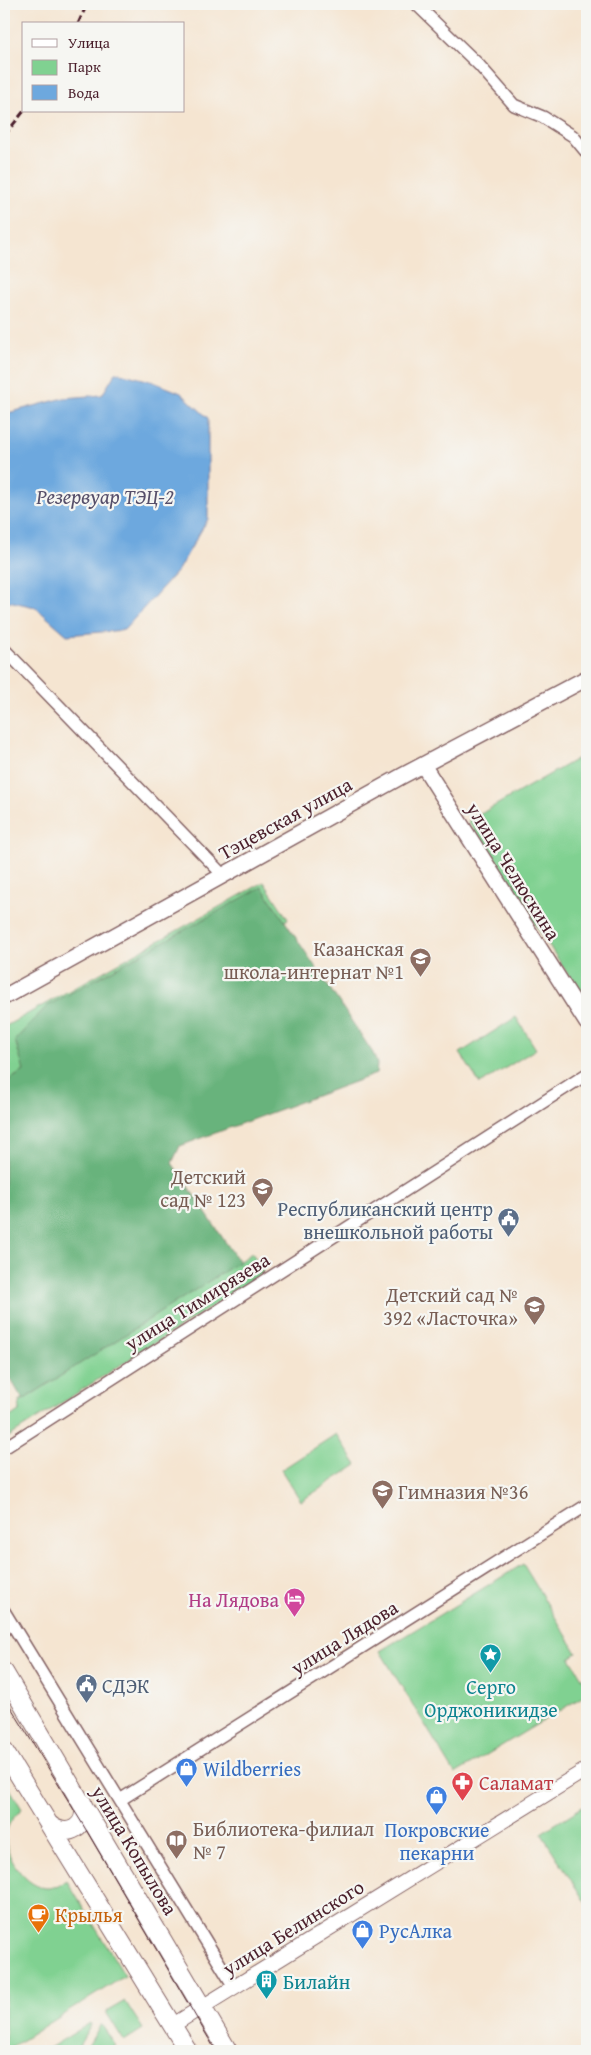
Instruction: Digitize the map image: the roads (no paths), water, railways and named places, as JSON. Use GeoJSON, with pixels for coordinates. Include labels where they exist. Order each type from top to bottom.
{"type":"FeatureCollection","features":[{"type":"Feature","properties":{"kind":"main road","name":"Тэцевская улица"},"geometry":{"type":"LineString","coordinates":[[4,997],[423,765],[587,678]]}},
{"type":"Feature","properties":{"kind":"main road","name":"улица Челюскина"},"geometry":{"type":"LineString","coordinates":[[423,765],[587,1023]]}},
{"type":"Feature","properties":{"kind":"main road","name":"улица Копылова"},"geometry":{"type":"LineString","coordinates":[[4,1672],[228,2051]]}},
{"type":"Feature","properties":{"kind":"main road"},"geometry":{"type":"LineString","coordinates":[[4,1751],[188,2051]]}},
{"type":"Feature","properties":{"kind":"main road"},"geometry":{"type":"LineString","coordinates":[[48,1824],[59,1831],[72,1831],[82,1823],[85,1815],[82,1802]]}},
{"type":"Feature","properties":{"kind":"street"},"geometry":{"type":"LineString","coordinates":[[416,4],[479,65],[514,104],[549,121],[573,136],[587,154]]}},
{"type":"Feature","properties":{"kind":"street"},"geometry":{"type":"LineString","coordinates":[[4,649],[223,875]]}},
{"type":"Feature","properties":{"kind":"street","name":"улица Тимирязева"},"geometry":{"type":"LineString","coordinates":[[4,1448],[587,1074]]}},
{"type":"Feature","properties":{"kind":"street","name":"улица Лядова"},"geometry":{"type":"LineString","coordinates":[[120,1800],[587,1505]]}},
{"type":"Feature","properties":{"kind":"street","name":"улица Копылова"},"geometry":{"type":"LineString","coordinates":[[4,1611],[234,1987]]}},
{"type":"Feature","properties":{"kind":"street","name":"улица Белинского"},"geometry":{"type":"LineString","coordinates":[[173,2025],[587,1769]]}},
{"type":"Feature","properties":{"kind":"water","name":"Резервуар ТЭЦ-2"},"geometry":{"type":"Polygon","coordinates":[[[116,372],[151,381],[181,393],[208,418],[208,519],[178,570],[124,630],[67,635],[35,607],[4,600],[4,414],[64,398],[102,395],[116,372]]]}},
{"type":"Feature","properties":{"kind":"tram line"},"geometry":{"type":"LineString","coordinates":[[4,1696],[82,1823],[216,2051]]}},
{"type":"Feature","properties":{"kind":"railway"},"geometry":{"type":"LineString","coordinates":[[79,22],[87,4]]}},
{"type":"Feature","properties":{"kind":"railway"},"geometry":{"type":"LineString","coordinates":[[4,136],[23,112]]}},
{"type":"Feature","properties":{"kind":"place","name":"Казанская школа-интернат №1"},"geometry":{"type":"Point","coordinates":[420,978]}},
{"type":"Feature","properties":{"kind":"place","name":"Детский сад № 123"},"geometry":{"type":"Point","coordinates":[262,1207]}},
{"type":"Feature","properties":{"kind":"place","name":"Республиканский центр внешкольной работы"},"geometry":{"type":"Point","coordinates":[509,1238]}},
{"type":"Feature","properties":{"kind":"place","name":"Детский сад № 392 «Ласточка»"},"geometry":{"type":"Point","coordinates":[534,1325]}},
{"type":"Feature","properties":{"kind":"place","name":"Гимназия №36"},"geometry":{"type":"Point","coordinates":[382,1510]}},
{"type":"Feature","properties":{"kind":"place","name":"На Лядова"},"geometry":{"type":"Point","coordinates":[295,1618]}},
{"type":"Feature","properties":{"kind":"place","name":"Серго Орджоникидзе"},"geometry":{"type":"Point","coordinates":[491,1673]}},
{"type":"Feature","properties":{"kind":"place","name":"СДЭК"},"geometry":{"type":"Point","coordinates":[86,1704]}},
{"type":"Feature","properties":{"kind":"place","name":"Wildberries"},"geometry":{"type":"Point","coordinates":[187,1787]}},
{"type":"Feature","properties":{"kind":"place","name":"Саламат"},"geometry":{"type":"Point","coordinates":[463,1801]}},
{"type":"Feature","properties":{"kind":"place","name":"Покровские пекарни"},"geometry":{"type":"Point","coordinates":[437,1816]}},
{"type":"Feature","properties":{"kind":"place","name":"Библиотека-филиал № 7"},"geometry":{"type":"Point","coordinates":[177,1859]}},
{"type":"Feature","properties":{"kind":"place","name":"Крылья"},"geometry":{"type":"Point","coordinates":[39,1933]}},
{"type":"Feature","properties":{"kind":"place","name":"РусАлка"},"geometry":{"type":"Point","coordinates":[363,1949]}},
{"type":"Feature","properties":{"kind":"place","name":"Билайн"},"geometry":{"type":"Point","coordinates":[267,2000]}}]}
